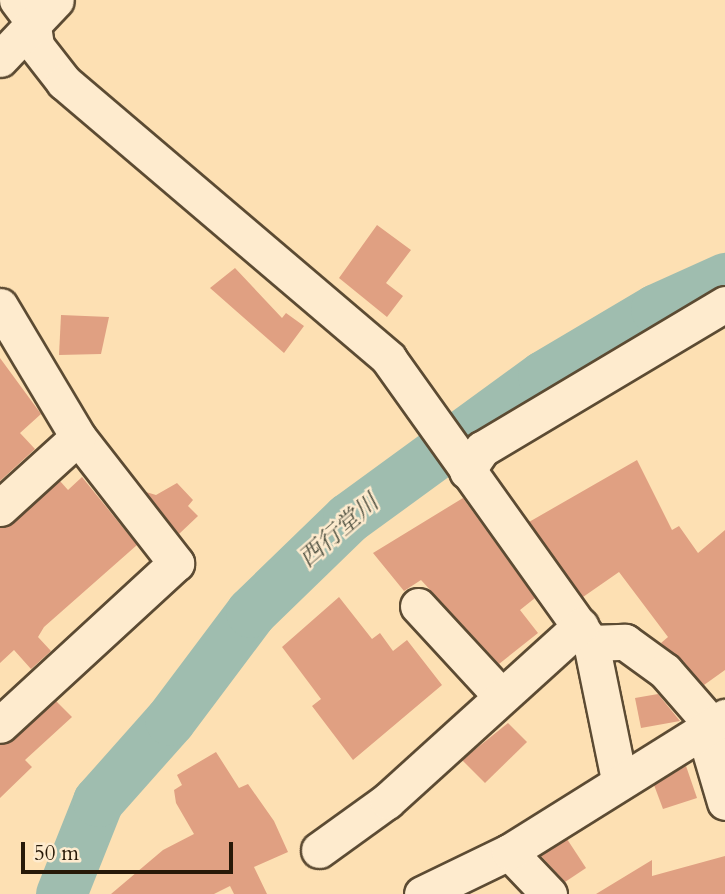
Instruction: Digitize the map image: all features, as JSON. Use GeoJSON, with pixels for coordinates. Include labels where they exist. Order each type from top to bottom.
{"type":"FeatureCollection","features":[{"type":"Feature","properties":{"kind":"street"},"geometry":{"type":"LineString","coordinates":[[0,59],[35,7]]}},
{"type":"Feature","properties":{"kind":"street"},"geometry":{"type":"LineString","coordinates":[[35,7],[36,46],[64,82],[388,358],[586,635],[619,780]]}},
{"type":"Feature","properties":{"kind":"street"},"geometry":{"type":"LineString","coordinates":[[465,469],[482,449],[725,304]]}},
{"type":"Feature","properties":{"kind":"street"},"geometry":{"type":"LineString","coordinates":[[0,306],[78,437],[176,563],[0,725]]}},
{"type":"Feature","properties":{"kind":"street"},"geometry":{"type":"LineString","coordinates":[[0,508],[78,437]]}},
{"type":"Feature","properties":{"kind":"street"},"geometry":{"type":"LineString","coordinates":[[418,606],[499,695]]}},
{"type":"Feature","properties":{"kind":"street"},"geometry":{"type":"LineString","coordinates":[[320,850],[387,801],[499,695],[586,635],[625,642],[665,671],[714,724],[725,802]]}},
{"type":"Feature","properties":{"kind":"street"},"geometry":{"type":"LineString","coordinates":[[422,894],[509,852],[619,780],[714,724]]}},
{"type":"Feature","properties":{"kind":"street"},"geometry":{"type":"LineString","coordinates":[[509,852],[549,894]]}},
{"type":"Feature","properties":{"kind":"building"},"geometry":{"type":"Polygon","coordinates":[[[377,225],[411,250],[386,283],[403,296],[387,317],[339,278],[377,225]]]}},
{"type":"Feature","properties":{"kind":"building"},"geometry":{"type":"Polygon","coordinates":[[[235,268],[282,318],[286,313],[304,326],[284,353],[210,288],[235,268]]]}},
{"type":"Feature","properties":{"kind":"building"},"geometry":{"type":"Polygon","coordinates":[[[61,315],[109,317],[101,354],[59,355],[61,315]]]}},
{"type":"Feature","properties":{"kind":"building"},"geometry":{"type":"Polygon","coordinates":[[[0,358],[41,414],[20,433],[35,449],[0,481],[0,358]]]}},
{"type":"Feature","properties":{"kind":"building"},"geometry":{"type":"Polygon","coordinates":[[[637,460],[672,530],[679,526],[698,553],[725,530],[725,670],[704,685],[661,643],[668,637],[619,572],[583,597],[529,522],[637,460]]]}},
{"type":"Feature","properties":{"kind":"building"},"geometry":{"type":"Polygon","coordinates":[[[82,477],[137,545],[44,627],[38,637],[51,651],[31,669],[14,650],[0,663],[0,528],[60,481],[68,490],[82,477]]]}},
{"type":"Feature","properties":{"kind":"building"},"geometry":{"type":"Polygon","coordinates":[[[177,483],[193,500],[188,506],[198,516],[179,534],[146,492],[156,495],[177,483]]]}},
{"type":"Feature","properties":{"kind":"building"},"geometry":{"type":"Polygon","coordinates":[[[463,498],[535,598],[520,610],[538,633],[499,664],[421,580],[404,591],[373,553],[463,498]]]}},
{"type":"Feature","properties":{"kind":"building"},"geometry":{"type":"Polygon","coordinates":[[[339,597],[372,639],[380,633],[393,651],[407,640],[442,685],[353,760],[312,706],[321,699],[282,647],[339,597]]]}},
{"type":"Feature","properties":{"kind":"building"},"geometry":{"type":"Polygon","coordinates":[[[658,694],[680,721],[641,728],[635,698],[658,694]]]}},
{"type":"Feature","properties":{"kind":"building"},"geometry":{"type":"Polygon","coordinates":[[[56,701],[72,717],[25,760],[32,767],[0,798],[0,745],[56,701]]]}},
{"type":"Feature","properties":{"kind":"building"},"geometry":{"type":"Polygon","coordinates":[[[508,723],[527,742],[485,783],[462,760],[508,723]]]}},
{"type":"Feature","properties":{"kind":"building"},"geometry":{"type":"Polygon","coordinates":[[[216,752],[239,788],[248,784],[274,821],[288,852],[254,867],[267,894],[234,894],[230,886],[214,894],[111,894],[163,850],[194,834],[176,803],[174,790],[182,785],[177,775],[216,752]]]}},
{"type":"Feature","properties":{"kind":"building"},"geometry":{"type":"Polygon","coordinates":[[[686,766],[697,798],[663,809],[654,785],[686,766]]]}},
{"type":"Feature","properties":{"kind":"building"},"geometry":{"type":"Polygon","coordinates":[[[567,839],[586,868],[565,882],[541,856],[567,839]]]}},
{"type":"Feature","properties":{"kind":"building"},"geometry":{"type":"Polygon","coordinates":[[[725,856],[725,894],[596,894],[652,860],[652,876],[725,856]]]}},
{"type":"Feature","properties":{"kind":"waterway","name":"西行堂川"},"geometry":{"type":"LineString","coordinates":[[61,894],[98,801],[170,720],[251,612],[348,518],[543,376],[656,309],[725,278]]}}]}
